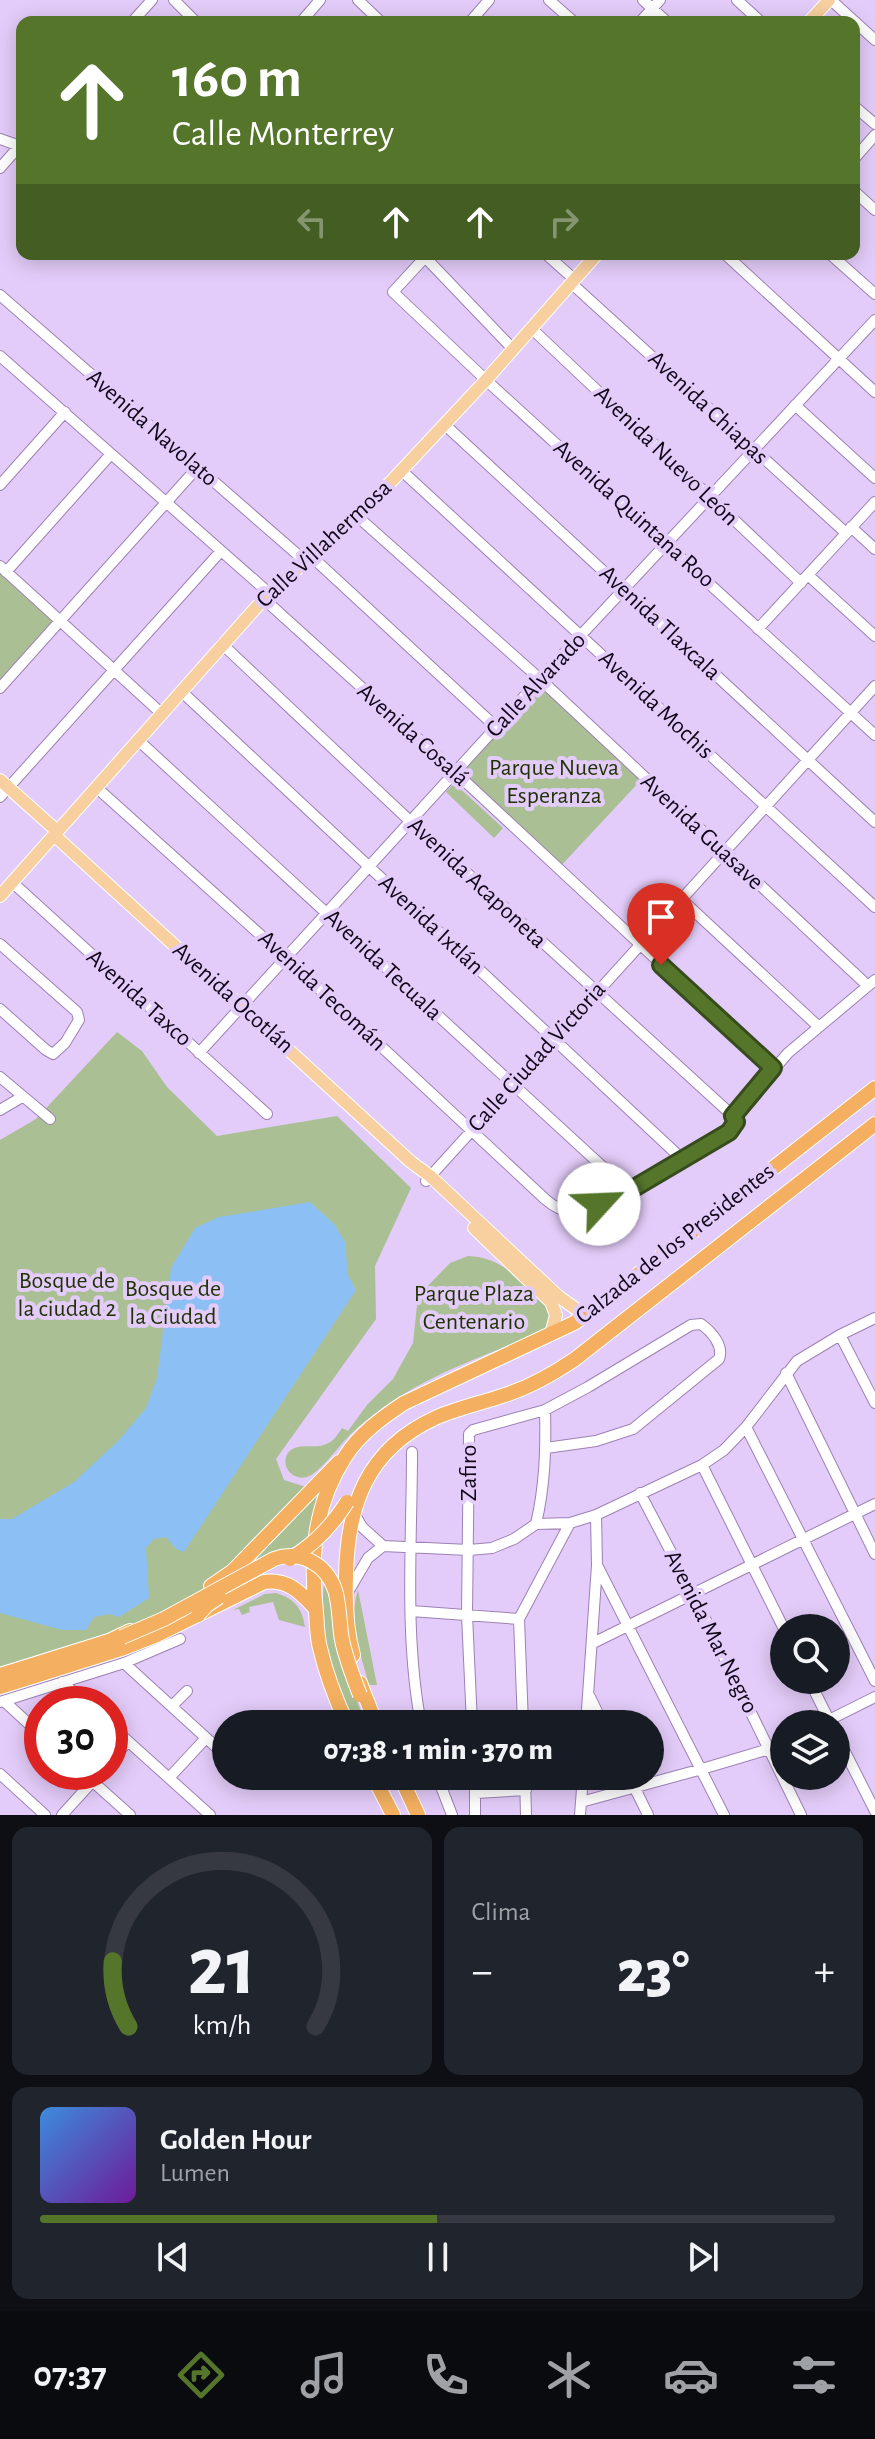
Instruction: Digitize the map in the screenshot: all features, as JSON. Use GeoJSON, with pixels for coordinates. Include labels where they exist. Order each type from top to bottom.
{"type":"FeatureCollection","features":[{"type":"Feature","properties":{"kind":"highway","name":"Calzada de los Presidentes"},"geometry":{"type":"LineString","coordinates":[[342,1710],[319,1646],[313,1548],[318,1521],[346,1456],[380,1419],[404,1403],[589,1313],[875,1088]]}},
{"type":"Feature","properties":{"kind":"highway","name":"Calzada de los Presidentes"},"geometry":{"type":"LineString","coordinates":[[350,1507],[367,1465],[383,1446],[421,1419],[505,1395],[556,1372],[875,1124]]}},
{"type":"Feature","properties":{"kind":"highway"},"geometry":{"type":"LineString","coordinates":[[671,1250],[681,1256],[691,1269]]}},
{"type":"Feature","properties":{"kind":"highway"},"geometry":{"type":"LineString","coordinates":[[671,1250],[678,1279]]}},
{"type":"Feature","properties":{"kind":"highway"},"geometry":{"type":"LineString","coordinates":[[122,1637],[225,1578],[346,1456]]}},
{"type":"Feature","properties":{"kind":"highway"},"geometry":{"type":"LineString","coordinates":[[350,1507],[345,1598],[349,1643],[364,1701]]}},
{"type":"Feature","properties":{"kind":"highway"},"geometry":{"type":"LineString","coordinates":[[198,1615],[214,1600],[300,1553],[350,1507]]}},
{"type":"Feature","properties":{"kind":"highway"},"geometry":{"type":"LineString","coordinates":[[318,1521],[322,1531],[335,1538],[348,1531]]}},
{"type":"Feature","properties":{"kind":"highway"},"geometry":{"type":"LineString","coordinates":[[0,1675],[122,1637],[164,1619],[274,1559],[290,1556],[317,1565],[332,1582],[345,1654],[369,1710]]}},
{"type":"Feature","properties":{"kind":"highway"},"geometry":{"type":"LineString","coordinates":[[1,1697],[124,1648],[264,1582],[275,1581],[294,1587],[315,1608]]}},
{"type":"Feature","properties":{"kind":"highway"},"geometry":{"type":"LineString","coordinates":[[380,1790],[393,1815]]}},
{"type":"Feature","properties":{"kind":"highway"},"geometry":{"type":"LineString","coordinates":[[406,1790],[418,1815]]}},
{"type":"Feature","properties":{"kind":"main road"},"geometry":{"type":"LineString","coordinates":[[815,16],[830,0]]}},
{"type":"Feature","properties":{"kind":"main road","name":"Calle Villahermosa"},"geometry":{"type":"LineString","coordinates":[[0,896],[266,596],[358,517],[486,380],[592,260]]}},
{"type":"Feature","properties":{"kind":"main road","name":"Avenida Ocotlán"},"geometry":{"type":"LineString","coordinates":[[3,788],[558,1296],[576,1309],[589,1313]]}},
{"type":"Feature","properties":{"kind":"main road","name":"Avenida Ocotlán"},"geometry":{"type":"LineString","coordinates":[[428,1178],[551,1302],[556,1315],[551,1334]]}},
{"type":"Feature","properties":{"kind":"street"},"geometry":{"type":"LineString","coordinates":[[137,16],[152,0]]}},
{"type":"Feature","properties":{"kind":"street"},"geometry":{"type":"LineString","coordinates":[[174,0],[190,16]]}},
{"type":"Feature","properties":{"kind":"street"},"geometry":{"type":"LineString","coordinates":[[306,16],[320,0]]}},
{"type":"Feature","properties":{"kind":"street"},"geometry":{"type":"LineString","coordinates":[[358,0],[375,16]]}},
{"type":"Feature","properties":{"kind":"street"},"geometry":{"type":"LineString","coordinates":[[475,16],[489,0]]}},
{"type":"Feature","properties":{"kind":"street"},"geometry":{"type":"LineString","coordinates":[[549,0],[567,16]]}},
{"type":"Feature","properties":{"kind":"street"},"geometry":{"type":"LineString","coordinates":[[643,0],[656,4]]}},
{"type":"Feature","properties":{"kind":"street"},"geometry":{"type":"LineString","coordinates":[[737,0],[754,16]]}},
{"type":"Feature","properties":{"kind":"street"},"geometry":{"type":"LineString","coordinates":[[830,0],[848,16]]}},
{"type":"Feature","properties":{"kind":"street"},"geometry":{"type":"LineString","coordinates":[[860,27],[875,40]]}},
{"type":"Feature","properties":{"kind":"street"},"geometry":{"type":"LineString","coordinates":[[860,152],[875,135]]}},
{"type":"Feature","properties":{"kind":"street"},"geometry":{"type":"LineString","coordinates":[[0,168],[16,150]]}},
{"type":"Feature","properties":{"kind":"street"},"geometry":{"type":"LineString","coordinates":[[860,196],[875,210]]}},
{"type":"Feature","properties":{"kind":"street","name":"Avenida Quintana Roo"},"geometry":{"type":"LineString","coordinates":[[421,260],[393,292],[875,735]]}},
{"type":"Feature","properties":{"kind":"street"},"geometry":{"type":"LineString","coordinates":[[430,260],[513,349]]}},
{"type":"Feature","properties":{"kind":"street","name":"Avenida Chiapas"},"geometry":{"type":"LineString","coordinates":[[552,260],[753,450],[875,549]]}},
{"type":"Feature","properties":{"kind":"street"},"geometry":{"type":"LineString","coordinates":[[732,260],[875,392]]}},
{"type":"Feature","properties":{"kind":"street"},"geometry":{"type":"LineString","coordinates":[[837,260],[875,294]]}},
{"type":"Feature","properties":{"kind":"street","name":"Avenida Navolato"},"geometry":{"type":"LineString","coordinates":[[0,295],[197,468],[308,558],[496,727]]}},
{"type":"Feature","properties":{"kind":"street","name":"Calle Alvarado"},"geometry":{"type":"LineString","coordinates":[[199,1053],[540,679],[875,320]]}},
{"type":"Feature","properties":{"kind":"street","name":"Avenida Nuevo León"},"geometry":{"type":"LineString","coordinates":[[531,328],[709,497],[875,636]]}},
{"type":"Feature","properties":{"kind":"street","name":"Avenida Cosalá"},"geometry":{"type":"LineString","coordinates":[[0,357],[221,551],[638,945],[773,1068]]}},
{"type":"Feature","properties":{"kind":"street"},"geometry":{"type":"LineString","coordinates":[[0,367],[19,373]]}},
{"type":"Feature","properties":{"kind":"street"},"geometry":{"type":"LineString","coordinates":[[795,405],[875,478]]}},
{"type":"Feature","properties":{"kind":"street"},"geometry":{"type":"LineString","coordinates":[[0,485],[65,412]]}},
{"type":"Feature","properties":{"kind":"street","name":"Avenida Tlaxcala"},"geometry":{"type":"LineString","coordinates":[[444,424],[875,822]]}},
{"type":"Feature","properties":{"kind":"street"},"geometry":{"type":"LineString","coordinates":[[111,454],[3,569],[161,713]]}},
{"type":"Feature","properties":{"kind":"street"},"geometry":{"type":"LineString","coordinates":[[0,688],[197,468]]}},
{"type":"Feature","properties":{"kind":"street","name":"Avenida Mochis"},"geometry":{"type":"LineString","coordinates":[[402,471],[875,907]]}},
{"type":"Feature","properties":{"kind":"street"},"geometry":{"type":"LineString","coordinates":[[758,629],[875,502]]}},
{"type":"Feature","properties":{"kind":"street","name":"Avenida Guasave"},"geometry":{"type":"LineString","coordinates":[[358,517],[540,679],[723,853],[872,983]]}},
{"type":"Feature","properties":{"kind":"street"},"geometry":{"type":"LineString","coordinates":[[3,788],[115,670],[221,551]]}},
{"type":"Feature","properties":{"kind":"street","name":"Avenida Acaponeta"},"geometry":{"type":"LineString","coordinates":[[222,644],[411,822],[734,1117]]}},
{"type":"Feature","properties":{"kind":"street","name":"Calle Ciudad Victoria"},"geometry":{"type":"LineString","coordinates":[[428,1178],[875,686]]}},
{"type":"Feature","properties":{"kind":"street","name":"Avenida Ixtlán"},"geometry":{"type":"LineString","coordinates":[[181,691],[681,1158]]}},
{"type":"Feature","properties":{"kind":"street","name":"Avenida Tecuala"},"geometry":{"type":"LineString","coordinates":[[138,740],[629,1191]]}},
{"type":"Feature","properties":{"kind":"street","name":"Avenida Tecomán"},"geometry":{"type":"LineString","coordinates":[[96,787],[285,957],[545,1199],[560,1209],[572,1211],[629,1191]]}},
{"type":"Feature","properties":{"kind":"street","name":"Avenida Taxco"},"geometry":{"type":"LineString","coordinates":[[12,882],[267,1114]]}},
{"type":"Feature","properties":{"kind":"street"},"geometry":{"type":"LineString","coordinates":[[681,899],[819,1027]]}},
{"type":"Feature","properties":{"kind":"street"},"geometry":{"type":"LineString","coordinates":[[0,944],[77,1012],[79,1020],[65,1043],[53,1054],[0,1009]]}},
{"type":"Feature","properties":{"kind":"street"},"geometry":{"type":"LineString","coordinates":[[629,1191],[681,1158],[720,1139],[733,1128],[734,1117],[773,1068],[872,983]]}},
{"type":"Feature","properties":{"kind":"street"},"geometry":{"type":"LineString","coordinates":[[0,1077],[50,1119]]}},
{"type":"Feature","properties":{"kind":"street"},"geometry":{"type":"LineString","coordinates":[[0,1110],[22,1097]]}},
{"type":"Feature","properties":{"kind":"street"},"geometry":{"type":"LineString","coordinates":[[350,1507],[362,1527],[383,1546],[469,1550],[500,1545],[536,1524],[570,1523],[596,1515],[702,1465],[724,1450],[746,1427],[797,1361],[875,1318]]}},
{"type":"Feature","properties":{"kind":"street","name":"Zafiro"},"geometry":{"type":"LineString","coordinates":[[471,1710],[467,1615],[469,1434],[473,1430],[545,1410],[685,1328],[701,1324],[719,1345],[719,1359],[633,1429],[596,1441],[546,1448]]}},
{"type":"Feature","properties":{"kind":"street"},"geometry":{"type":"LineString","coordinates":[[840,1335],[875,1403]]}},
{"type":"Feature","properties":{"kind":"street"},"geometry":{"type":"LineString","coordinates":[[786,1373],[875,1554]]}},
{"type":"Feature","properties":{"kind":"street"},"geometry":{"type":"LineString","coordinates":[[536,1524],[543,1492],[545,1410]]}},
{"type":"Feature","properties":{"kind":"street"},"geometry":{"type":"LineString","coordinates":[[746,1427],[875,1681]]}},
{"type":"Feature","properties":{"kind":"street"},"geometry":{"type":"LineString","coordinates":[[412,1452],[411,1611],[418,1710]]}},
{"type":"Feature","properties":{"kind":"street"},"geometry":{"type":"LineString","coordinates":[[702,1465],[776,1614]]}},
{"type":"Feature","properties":{"kind":"street","name":"Avenida Mar Negro"},"geometry":{"type":"LineString","coordinates":[[640,1493],[801,1815]]}},
{"type":"Feature","properties":{"kind":"street"},"geometry":{"type":"LineString","coordinates":[[593,1643],[875,1504]]}},
{"type":"Feature","properties":{"kind":"street"},"geometry":{"type":"LineString","coordinates":[[587,1710],[597,1565],[596,1515]]}},
{"type":"Feature","properties":{"kind":"street"},"geometry":{"type":"LineString","coordinates":[[522,1710],[519,1619],[570,1523]]}},
{"type":"Feature","properties":{"kind":"street"},"geometry":{"type":"LineString","coordinates":[[345,1598],[368,1558],[383,1546]]}},
{"type":"Feature","properties":{"kind":"street"},"geometry":{"type":"LineString","coordinates":[[597,1565],[724,1815]]}},
{"type":"Feature","properties":{"kind":"street"},"geometry":{"type":"LineString","coordinates":[[411,1611],[519,1619]]}},
{"type":"Feature","properties":{"kind":"street"},"geometry":{"type":"LineString","coordinates":[[1,1697],[124,1663],[180,1639]]}},
{"type":"Feature","properties":{"kind":"street"},"geometry":{"type":"LineString","coordinates":[[124,1663],[212,1743]]}},
{"type":"Feature","properties":{"kind":"street"},"geometry":{"type":"LineString","coordinates":[[62,1682],[67,1686]]}},
{"type":"Feature","properties":{"kind":"street"},"geometry":{"type":"LineString","coordinates":[[172,1706],[187,1691]]}},
{"type":"Feature","properties":{"kind":"street"},"geometry":{"type":"LineString","coordinates":[[588,1694],[596,1710]]}},
{"type":"Feature","properties":{"kind":"street"},"geometry":{"type":"LineString","coordinates":[[1,1697],[24,1719]]}},
{"type":"Feature","properties":{"kind":"street"},"geometry":{"type":"LineString","coordinates":[[850,1711],[875,1697]]}},
{"type":"Feature","properties":{"kind":"street"},"geometry":{"type":"LineString","coordinates":[[169,1778],[206,1738]]}},
{"type":"Feature","properties":{"kind":"street"},"geometry":{"type":"LineString","coordinates":[[128,1741],[210,1815]]}},
{"type":"Feature","properties":{"kind":"street"},"geometry":{"type":"LineString","coordinates":[[664,1780],[769,1749]]}},
{"type":"Feature","properties":{"kind":"street"},"geometry":{"type":"LineString","coordinates":[[850,1762],[875,1811]]}},
{"type":"Feature","properties":{"kind":"street"},"geometry":{"type":"LineString","coordinates":[[0,1774],[45,1815]]}},
{"type":"Feature","properties":{"kind":"street"},"geometry":{"type":"LineString","coordinates":[[62,1815],[85,1790]]}},
{"type":"Feature","properties":{"kind":"street"},"geometry":{"type":"LineString","coordinates":[[103,1790],[130,1815]]}},
{"type":"Feature","properties":{"kind":"street"},"geometry":{"type":"LineString","coordinates":[[442,1790],[452,1815]]}},
{"type":"Feature","properties":{"kind":"street"},"geometry":{"type":"LineString","coordinates":[[475,1815],[476,1790]]}},
{"type":"Feature","properties":{"kind":"street"},"geometry":{"type":"LineString","coordinates":[[476,1793],[526,1790],[526,1815]]}},
{"type":"Feature","properties":{"kind":"street"},"geometry":{"type":"LineString","coordinates":[[580,1815],[582,1790]]}},
{"type":"Feature","properties":{"kind":"street"},"geometry":{"type":"LineString","coordinates":[[581,1802],[627,1790]]}},
{"type":"Feature","properties":{"kind":"street"},"geometry":{"type":"LineString","coordinates":[[636,1790],[648,1815]]}},
{"type":"Feature","properties":{"kind":"green space"},"geometry":{"type":"Polygon","coordinates":[[[0,569],[59,620],[0,687],[0,569]]]}},
{"type":"Feature","properties":{"kind":"green space","name":"Parque Nueva Esperanza"},"geometry":{"type":"Polygon","coordinates":[[[539,682],[642,779],[557,870],[453,776],[539,682]]]}},
{"type":"Feature","properties":{"kind":"green space"},"geometry":{"type":"Polygon","coordinates":[[[454,783],[503,828],[494,838],[446,792],[454,783]]]}},
{"type":"Feature","properties":{"kind":"green space","name":"Bosque de la Ciudad"},"geometry":{"type":"Polygon","coordinates":[[[117,1032],[142,1051],[167,1087],[217,1136],[337,1116],[411,1188],[375,1266],[376,1319],[276,1459],[284,1480],[306,1487],[222,1577],[160,1618],[0,1669],[0,1140],[36,1119],[117,1032]]]}},
{"type":"Feature","properties":{"kind":"green space","name":"Parque Plaza Centenario"},"geometry":{"type":"Polygon","coordinates":[[[468,1256],[493,1261],[523,1283],[551,1310],[548,1330],[459,1366],[396,1399],[358,1427],[314,1473],[300,1478],[288,1471],[285,1462],[289,1452],[297,1447],[324,1445],[342,1428],[348,1431],[367,1405],[393,1379],[413,1343],[418,1296],[450,1263],[468,1256]]]}},
{"type":"Feature","properties":{"kind":"green space"},"geometry":{"type":"Polygon","coordinates":[[[321,1490],[307,1540],[244,1572],[321,1490]]]}},
{"type":"Feature","properties":{"kind":"green space"},"geometry":{"type":"Polygon","coordinates":[[[334,1572],[350,1684],[360,1710],[348,1710],[327,1651],[322,1612],[326,1574],[334,1572]]]}},
{"type":"Feature","properties":{"kind":"green space"},"geometry":{"type":"Polygon","coordinates":[[[358,1590],[377,1685],[369,1685],[357,1638],[354,1614],[358,1590]]]}},
{"type":"Feature","properties":{"kind":"green space"},"geometry":{"type":"Polygon","coordinates":[[[276,1593],[296,1605],[305,1627],[279,1620],[273,1602],[249,1607],[250,1612],[242,1615],[239,1609],[233,1610],[265,1594],[276,1593]]]}},
{"type":"Feature","properties":{"kind":"water"},"geometry":{"type":"Polygon","coordinates":[[[310,1202],[335,1225],[345,1242],[348,1275],[356,1290],[184,1552],[176,1549],[166,1537],[154,1539],[146,1548],[149,1598],[119,1617],[109,1614],[94,1617],[86,1630],[62,1630],[0,1613],[0,1519],[12,1519],[74,1482],[119,1440],[146,1408],[157,1378],[171,1268],[195,1228],[219,1217],[310,1202]]]}},
{"type":"Feature","properties":{"kind":"route"},"geometry":{"type":"LineString","coordinates":[[599,1204],[629,1191],[729,1132],[736,1122],[733,1116],[773,1068],[661,965]]}},
{"type":"Feature","properties":{"kind":"park label","name":"Bosque de la ciudad 2"},"geometry":{"type":"Point","coordinates":[67,1295]}}]}
